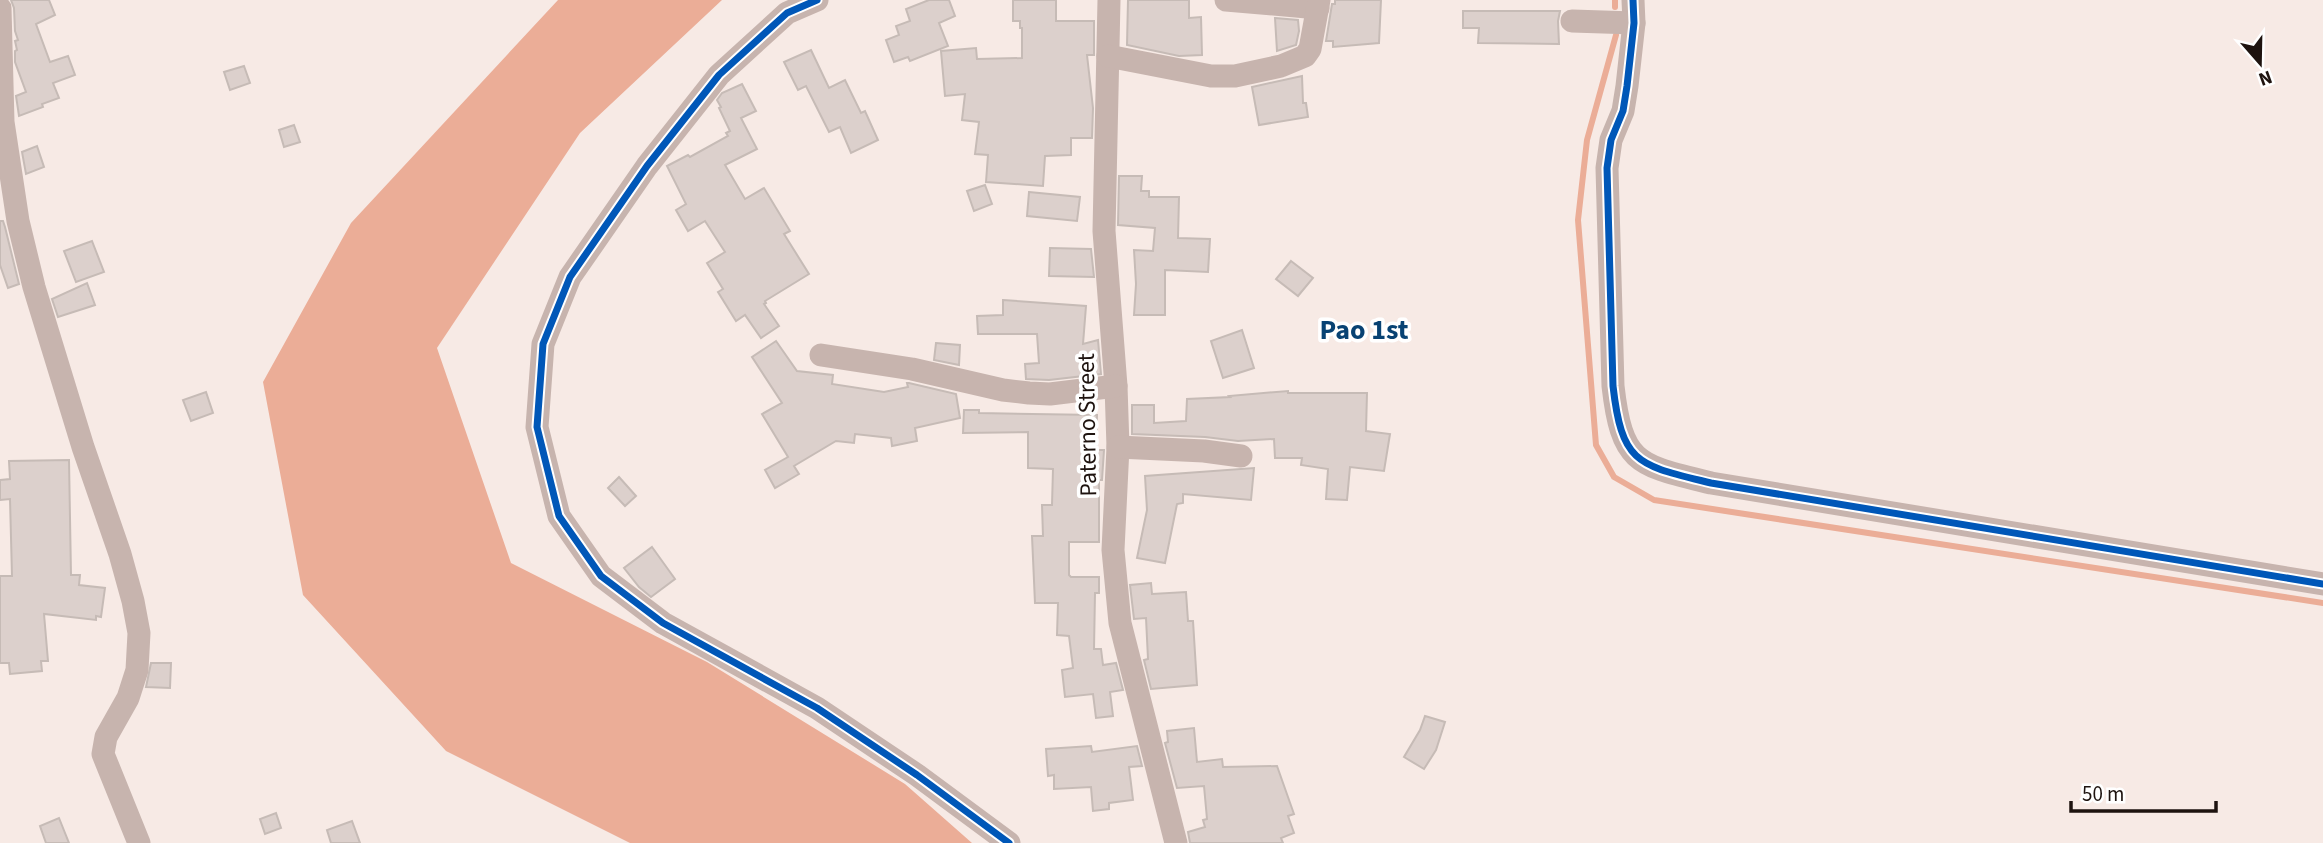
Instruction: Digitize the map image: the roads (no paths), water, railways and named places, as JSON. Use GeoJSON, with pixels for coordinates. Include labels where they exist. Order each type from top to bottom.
{"type":"FeatureCollection","features":[{"type":"Feature","properties":{"kind":"street"},"geometry":{"type":"LineString","coordinates":[[817,0],[787,13],[719,75],[647,166],[570,277],[543,344],[537,427],[559,516],[601,576],[663,623],[817,708],[917,775],[1009,843]]}},
{"type":"Feature","properties":{"kind":"street","name":"Paterno Street"},"geometry":{"type":"LineString","coordinates":[[1109,0],[1104,231],[1118,447],[1113,550],[1120,623],[1176,843]]}},
{"type":"Feature","properties":{"kind":"street"},"geometry":{"type":"LineString","coordinates":[[1108,56],[1211,76],[1236,75],[1281,66],[1305,56],[1310,49],[1318,4],[1226,0]]}},
{"type":"Feature","properties":{"kind":"street"},"geometry":{"type":"LineString","coordinates":[[1633,0],[1634,23],[1623,111],[1611,140],[1607,169],[1615,405],[1621,433],[1631,452],[1642,462],[1711,484],[2323,584]]}},
{"type":"Feature","properties":{"kind":"street"},"geometry":{"type":"LineString","coordinates":[[0,8],[3,122],[18,220],[34,287],[83,447],[120,554],[139,633],[137,670],[128,698],[106,737],[103,754],[139,843]]}},
{"type":"Feature","properties":{"kind":"street"},"geometry":{"type":"LineString","coordinates":[[1572,21],[1634,23]]}},
{"type":"Feature","properties":{"kind":"street"},"geometry":{"type":"LineString","coordinates":[[821,355],[912,369],[1003,390],[1028,393],[1050,394],[1116,386]]}},
{"type":"Feature","properties":{"kind":"street"},"geometry":{"type":"LineString","coordinates":[[1118,447],[1204,451],[1241,456]]}},
{"type":"Feature","properties":{"kind":"waterway"},"geometry":{"type":"LineString","coordinates":[[1615,0],[1615,7]]}},
{"type":"Feature","properties":{"kind":"waterway"},"geometry":{"type":"LineString","coordinates":[[1616,35],[1587,140],[1578,220],[1596,445],[1614,477],[1654,500],[2323,603]]}},
{"type":"Feature","properties":{"kind":"district","name":"Pao 1st"},"geometry":{"type":"Point","coordinates":[1364,329]}}]}
